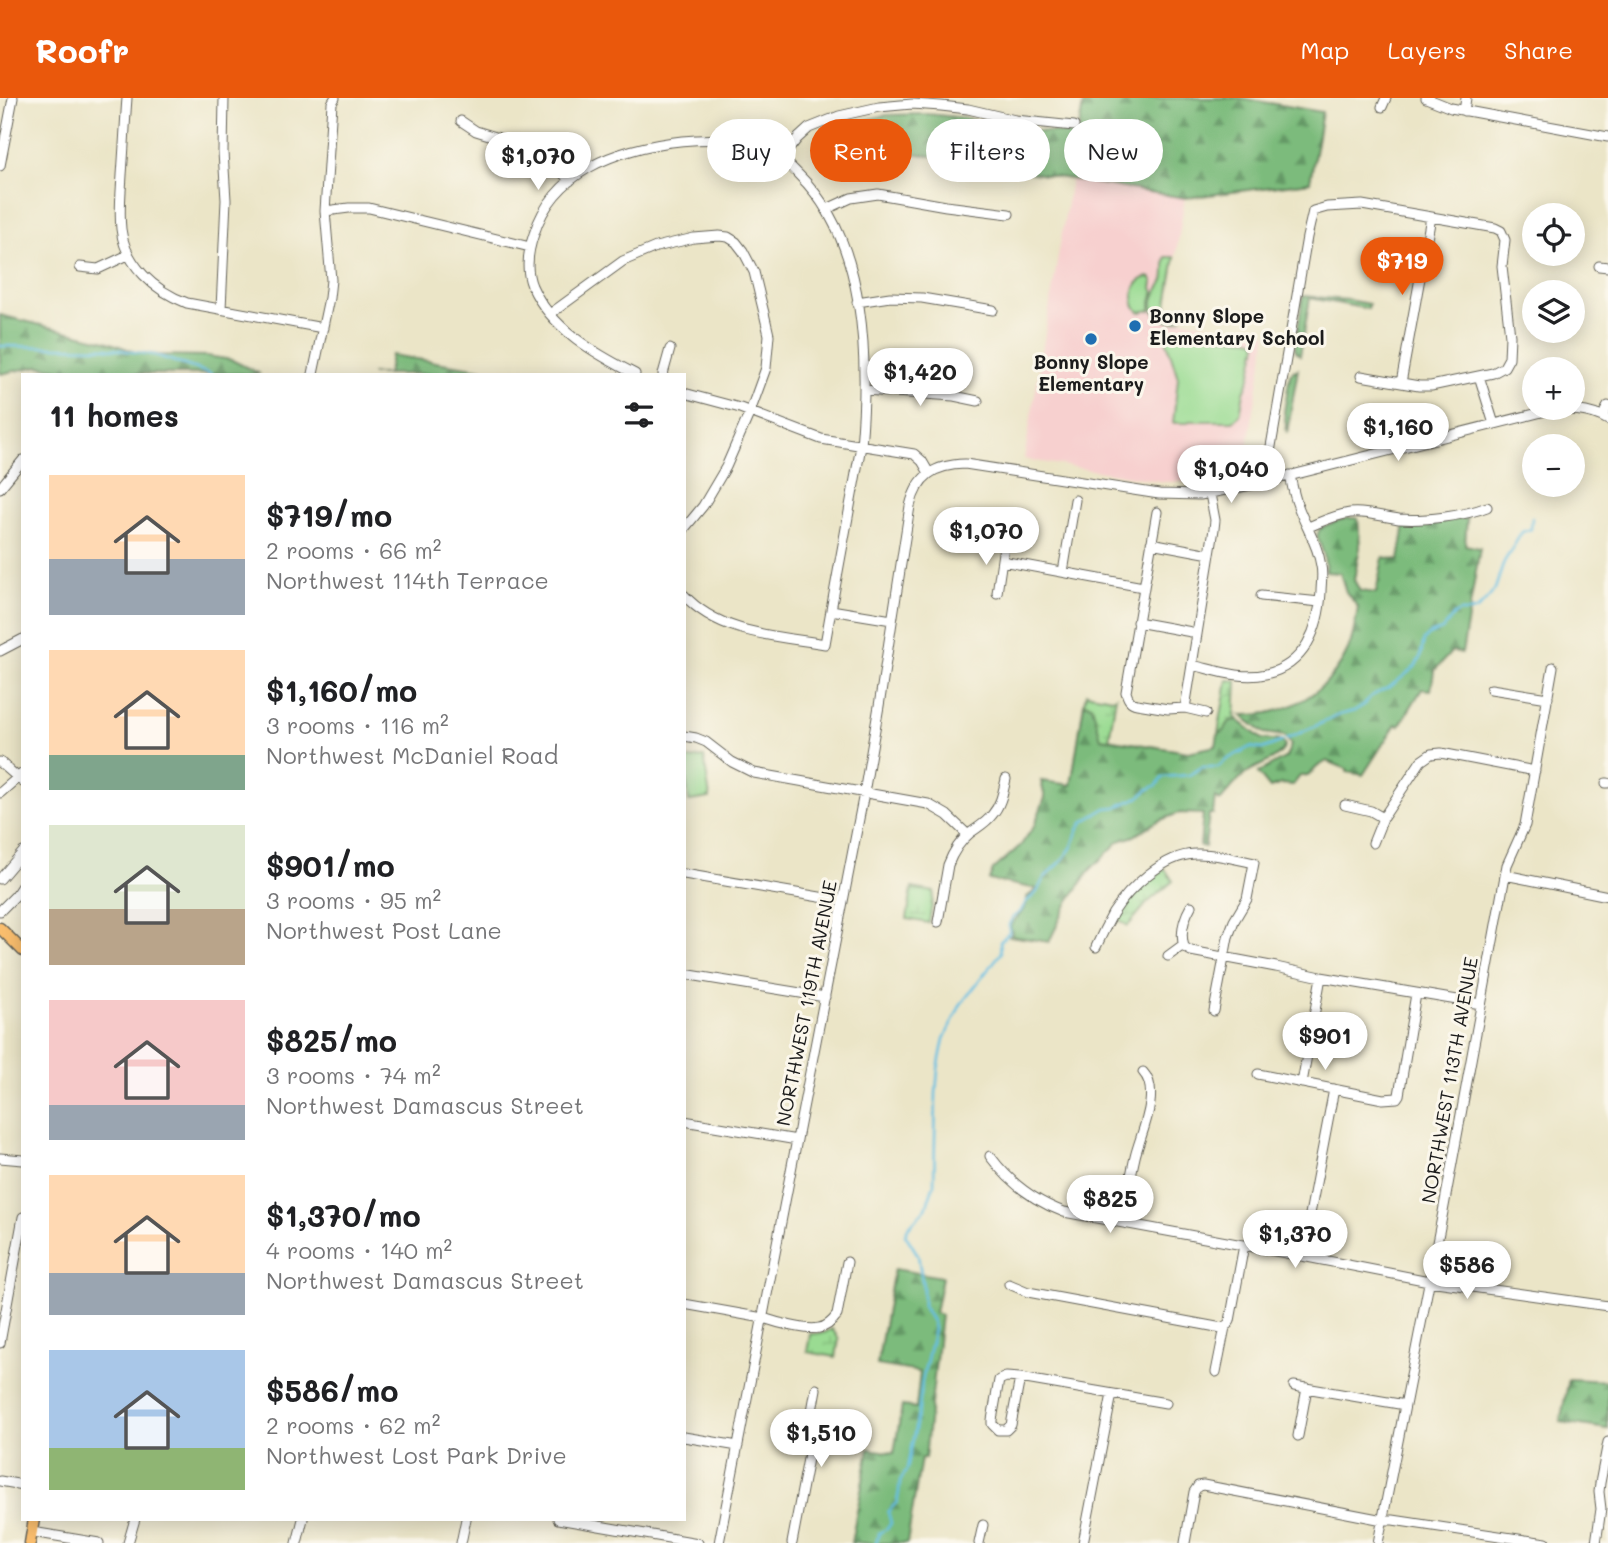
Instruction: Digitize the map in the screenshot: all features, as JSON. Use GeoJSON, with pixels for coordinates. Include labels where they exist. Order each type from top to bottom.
{"type":"FeatureCollection","features":[{"type":"Feature","properties":{"kind":"main road"},"geometry":{"type":"LineString","coordinates":[[0,928],[21,949]]}},
{"type":"Feature","properties":{"kind":"street"},"geometry":{"type":"LineString","coordinates":[[0,166],[13,98]]}},
{"type":"Feature","properties":{"kind":"street"},"geometry":{"type":"LineString","coordinates":[[127,98],[121,233],[128,255],[153,285],[171,297],[187,303],[323,328]]}},
{"type":"Feature","properties":{"kind":"street"},"geometry":{"type":"LineString","coordinates":[[220,309],[226,201],[223,152],[225,98]]}},
{"type":"Feature","properties":{"kind":"street"},"geometry":{"type":"LineString","coordinates":[[313,373],[331,280],[325,211],[332,103],[335,98]]}},
{"type":"Feature","properties":{"kind":"street"},"geometry":{"type":"LineString","coordinates":[[1426,98],[1464,111],[1608,137]]}},
{"type":"Feature","properties":{"kind":"street"},"geometry":{"type":"LineString","coordinates":[[1464,111],[1466,98]]}},
{"type":"Feature","properties":{"kind":"street"},"geometry":{"type":"LineString","coordinates":[[796,140],[809,128],[839,116],[879,107],[912,104],[968,109],[1015,120],[1064,125]]}},
{"type":"Feature","properties":{"kind":"street"},"geometry":{"type":"LineString","coordinates":[[461,121],[476,131],[540,152],[570,180]]}},
{"type":"Feature","properties":{"kind":"street"},"geometry":{"type":"LineString","coordinates":[[633,373],[585,345],[550,314],[531,284],[528,265],[537,224],[544,208],[570,180],[605,159],[646,147],[707,139]]}},
{"type":"Feature","properties":{"kind":"street"},"geometry":{"type":"LineString","coordinates":[[686,597],[707,613],[732,626],[757,633],[825,644],[861,446],[864,390],[862,339],[846,253],[827,209],[796,172]]}},
{"type":"Feature","properties":{"kind":"street"},"geometry":{"type":"LineString","coordinates":[[827,209],[851,198],[878,194],[1009,214]]}},
{"type":"Feature","properties":{"kind":"street"},"geometry":{"type":"LineString","coordinates":[[1270,480],[1269,458],[1314,210],[1362,205],[1501,231],[1504,237],[1502,266],[1510,345],[1509,360],[1504,367],[1496,372],[1431,386],[1361,376]]}},
{"type":"Feature","properties":{"kind":"street"},"geometry":{"type":"LineString","coordinates":[[325,211],[369,208],[530,247]]}},
{"type":"Feature","properties":{"kind":"street"},"geometry":{"type":"LineString","coordinates":[[1401,383],[1431,217]]}},
{"type":"Feature","properties":{"kind":"street"},"geometry":{"type":"LineString","coordinates":[[550,314],[623,261],[656,247],[706,236],[728,237],[743,251],[754,272],[769,335],[766,368],[726,467],[703,506],[686,527]]}},
{"type":"Feature","properties":{"kind":"street"},"geometry":{"type":"LineString","coordinates":[[80,267],[98,269],[128,255]]}},
{"type":"Feature","properties":{"kind":"street"},"geometry":{"type":"LineString","coordinates":[[857,302],[890,297],[922,298],[993,310]]}},
{"type":"Feature","properties":{"kind":"street"},"geometry":{"type":"LineString","coordinates":[[663,373],[670,349]]}},
{"type":"Feature","properties":{"kind":"street"},"geometry":{"type":"LineString","coordinates":[[1479,376],[1494,424]]}},
{"type":"Feature","properties":{"kind":"street"},"geometry":{"type":"LineString","coordinates":[[864,390],[954,396],[978,401]]}},
{"type":"Feature","properties":{"kind":"street"},"geometry":{"type":"LineString","coordinates":[[686,394],[750,412],[806,435],[914,454],[929,473],[943,466],[965,464],[1173,496],[1210,494],[1557,410],[1577,410],[1605,418],[1608,405]]}},
{"type":"Feature","properties":{"kind":"street"},"geometry":{"type":"LineString","coordinates":[[0,488],[21,462]]}},
{"type":"Feature","properties":{"kind":"street","name":"NORTHWEST 119TH AVENUE"},"geometry":{"type":"LineString","coordinates":[[719,1543],[864,793],[910,506],[920,481],[929,473]]}},
{"type":"Feature","properties":{"kind":"street"},"geometry":{"type":"LineString","coordinates":[[1192,666],[1245,676],[1265,674],[1277,670],[1296,657],[1312,638],[1320,601],[1322,569],[1308,527],[1297,505],[1290,475]]}},
{"type":"Feature","properties":{"kind":"street"},"geometry":{"type":"LineString","coordinates":[[1185,708],[1215,520],[1210,494]]}},
{"type":"Feature","properties":{"kind":"street"},"geometry":{"type":"LineString","coordinates":[[1063,572],[1075,500]]}},
{"type":"Feature","properties":{"kind":"street"},"geometry":{"type":"LineString","coordinates":[[1308,527],[1348,513],[1410,519],[1470,513],[1487,507]]}},
{"type":"Feature","properties":{"kind":"street"},"geometry":{"type":"LineString","coordinates":[[1157,512],[1126,692],[1129,700],[1137,704],[1168,709],[1185,708],[1206,713]]}},
{"type":"Feature","properties":{"kind":"street"},"geometry":{"type":"LineString","coordinates":[[1151,543],[1210,554]]}},
{"type":"Feature","properties":{"kind":"street"},"geometry":{"type":"LineString","coordinates":[[997,593],[1004,546]]}},
{"type":"Feature","properties":{"kind":"street"},"geometry":{"type":"LineString","coordinates":[[1002,561],[1143,587]]}},
{"type":"Feature","properties":{"kind":"street"},"geometry":{"type":"LineString","coordinates":[[1261,596],[1320,601]]}},
{"type":"Feature","properties":{"kind":"street"},"geometry":{"type":"LineString","coordinates":[[831,610],[892,620]]}},
{"type":"Feature","properties":{"kind":"street"},"geometry":{"type":"LineString","coordinates":[[1138,622],[1197,632]]}},
{"type":"Feature","properties":{"kind":"street"},"geometry":{"type":"LineString","coordinates":[[0,651],[21,640]]}},
{"type":"Feature","properties":{"kind":"street","name":"NORTHWEST 113TH AVENUE"},"geometry":{"type":"LineString","coordinates":[[1378,1543],[1505,875],[1525,825],[1553,667]]}},
{"type":"Feature","properties":{"kind":"street"},"geometry":{"type":"LineString","coordinates":[[1491,689],[1548,698]]}},
{"type":"Feature","properties":{"kind":"street"},"geometry":{"type":"LineString","coordinates":[[686,737],[706,742],[732,762],[754,773],[928,804],[947,814],[968,835]]}},
{"type":"Feature","properties":{"kind":"street"},"geometry":{"type":"LineString","coordinates":[[1373,843],[1382,818],[1421,761],[1435,753],[1535,771]]}},
{"type":"Feature","properties":{"kind":"street"},"geometry":{"type":"LineString","coordinates":[[0,762],[21,778],[0,793]]}},
{"type":"Feature","properties":{"kind":"street"},"geometry":{"type":"LineString","coordinates":[[938,922],[948,865],[955,850],[968,835],[984,824],[996,809],[1003,795],[1006,779]]}},
{"type":"Feature","properties":{"kind":"street"},"geometry":{"type":"LineString","coordinates":[[1345,805],[1371,811],[1382,818]]}},
{"type":"Feature","properties":{"kind":"street"},"geometry":{"type":"LineString","coordinates":[[0,879],[21,854]]}},
{"type":"Feature","properties":{"kind":"street"},"geometry":{"type":"LineString","coordinates":[[1096,947],[1120,904],[1140,882],[1170,860],[1185,855],[1203,854],[1254,863],[1249,892],[1229,932],[1214,1011]]}},
{"type":"Feature","properties":{"kind":"street"},"geometry":{"type":"LineString","coordinates":[[686,874],[843,901]]}},
{"type":"Feature","properties":{"kind":"street"},"geometry":{"type":"LineString","coordinates":[[1505,875],[1608,896]]}},
{"type":"Feature","properties":{"kind":"street"},"geometry":{"type":"LineString","coordinates":[[0,911],[21,887]]}},
{"type":"Feature","properties":{"kind":"street"},"geometry":{"type":"LineString","coordinates":[[1191,906],[1185,916],[1182,937],[1183,945],[1191,951],[1321,977],[1480,1004]]}},
{"type":"Feature","properties":{"kind":"street"},"geometry":{"type":"LineString","coordinates":[[1168,956],[1183,945]]}},
{"type":"Feature","properties":{"kind":"street"},"geometry":{"type":"LineString","coordinates":[[686,974],[825,997]]}},
{"type":"Feature","properties":{"kind":"street"},"geometry":{"type":"LineString","coordinates":[[1302,1083],[1321,977]]}},
{"type":"Feature","properties":{"kind":"street"},"geometry":{"type":"LineString","coordinates":[[1258,1074],[1390,1100],[1397,1098],[1416,994]]}},
{"type":"Feature","properties":{"kind":"street"},"geometry":{"type":"LineString","coordinates":[[1122,1222],[1149,1102],[1149,1083],[1143,1072]]}},
{"type":"Feature","properties":{"kind":"street"},"geometry":{"type":"LineString","coordinates":[[1302,1256],[1334,1089]]}},
{"type":"Feature","properties":{"kind":"street"},"geometry":{"type":"LineString","coordinates":[[686,1121],[797,1140]]}},
{"type":"Feature","properties":{"kind":"street"},"geometry":{"type":"LineString","coordinates":[[990,1156],[1015,1185],[1064,1212],[1429,1281],[1608,1306]]}},
{"type":"Feature","properties":{"kind":"street"},"geometry":{"type":"LineString","coordinates":[[0,1158],[21,1160]]}},
{"type":"Feature","properties":{"kind":"street"},"geometry":{"type":"LineString","coordinates":[[0,1343],[21,1228]]}},
{"type":"Feature","properties":{"kind":"street"},"geometry":{"type":"LineString","coordinates":[[1216,1372],[1225,1327],[1230,1321],[1244,1245]]}},
{"type":"Feature","properties":{"kind":"street"},"geometry":{"type":"LineString","coordinates":[[686,1304],[812,1329],[822,1328],[837,1315],[847,1262]]}},
{"type":"Feature","properties":{"kind":"street"},"geometry":{"type":"LineString","coordinates":[[1009,1284],[1028,1292],[1218,1328],[1225,1327]]}},
{"type":"Feature","properties":{"kind":"street"},"geometry":{"type":"LineString","coordinates":[[1020,1378],[1011,1425],[1006,1430],[998,1430],[992,1420],[999,1380],[1006,1377],[1020,1378],[1166,1404]]}},
{"type":"Feature","properties":{"kind":"street"},"geometry":{"type":"LineString","coordinates":[[1294,1386],[1405,1405]]}},
{"type":"Feature","properties":{"kind":"street"},"geometry":{"type":"LineString","coordinates":[[1298,1436],[1307,1388]]}},
{"type":"Feature","properties":{"kind":"street"},"geometry":{"type":"LineString","coordinates":[[792,1543],[810,1448],[816,1389]]}},
{"type":"Feature","properties":{"kind":"street"},"geometry":{"type":"LineString","coordinates":[[1083,1543],[1112,1394]]}},
{"type":"Feature","properties":{"kind":"street"},"geometry":{"type":"LineString","coordinates":[[686,1437],[738,1446]]}},
{"type":"Feature","properties":{"kind":"street"},"geometry":{"type":"LineString","coordinates":[[1596,1543],[1601,1509],[1600,1483],[1608,1442]]}},
{"type":"Feature","properties":{"kind":"street"},"geometry":{"type":"LineString","coordinates":[[0,1480],[21,1485]]}},
{"type":"Feature","properties":{"kind":"street"},"geometry":{"type":"LineString","coordinates":[[1185,1543],[1194,1492],[1198,1486],[1203,1485],[1383,1520],[1546,1543]]}},
{"type":"Feature","properties":{"kind":"street"},"geometry":{"type":"LineString","coordinates":[[128,1543],[134,1521]]}},
{"type":"Feature","properties":{"kind":"street"},"geometry":{"type":"LineString","coordinates":[[297,1543],[302,1521]]}},
{"type":"Feature","properties":{"kind":"street"},"geometry":{"type":"LineString","coordinates":[[461,1543],[466,1521]]}},
{"type":"Feature","properties":{"kind":"street"},"geometry":{"type":"LineString","coordinates":[[570,1521],[698,1543]]}},
{"type":"Feature","properties":{"kind":"street"},"geometry":{"type":"LineString","coordinates":[[979,1543],[983,1525]]}},
{"type":"Feature","properties":{"kind":"street"},"geometry":{"type":"LineString","coordinates":[[31,1537],[99,1543]]}},
{"type":"Feature","properties":{"kind":"shaded area","name":"Bonny Slope Elementary School"},"geometry":{"type":"Polygon","coordinates":[[[1070,182],[1089,182],[1185,198],[1166,317],[1267,334],[1243,473],[1206,481],[1165,482],[1024,459],[1070,182]]]}},
{"type":"Feature","properties":{"kind":"green space"},"geometry":{"type":"Polygon","coordinates":[[[1084,98],[1240,98],[1322,112],[1310,182],[1185,198],[1088,182],[1163,182],[1163,119],[1080,119],[1084,98]]]}},
{"type":"Feature","properties":{"kind":"green space"},"geometry":{"type":"Polygon","coordinates":[[[928,114],[969,119],[926,119],[926,155],[912,153],[912,119],[869,119],[887,115],[928,114]]]}},
{"type":"Feature","properties":{"kind":"green space"},"geometry":{"type":"Polygon","coordinates":[[[1050,132],[1064,133],[1064,178],[1050,176],[1050,132]]]}},
{"type":"Feature","properties":{"kind":"green space"},"geometry":{"type":"Polygon","coordinates":[[[1166,257],[1175,257],[1165,316],[1180,319],[1175,321],[1161,318],[1153,306],[1155,295],[1164,280],[1166,257]]]}},
{"type":"Feature","properties":{"kind":"green space"},"geometry":{"type":"Polygon","coordinates":[[[1148,277],[1153,282],[1154,292],[1151,310],[1140,312],[1133,298],[1135,287],[1148,277]]]}},
{"type":"Feature","properties":{"kind":"green space"},"geometry":{"type":"Polygon","coordinates":[[[1303,296],[1369,304],[1368,309],[1310,298],[1300,355],[1295,348],[1303,296]]]}},
{"type":"Feature","properties":{"kind":"green space"},"geometry":{"type":"Polygon","coordinates":[[[0,315],[106,341],[135,352],[232,360],[258,373],[79,373],[39,366],[0,374],[0,315]]]}},
{"type":"Feature","properties":{"kind":"green space"},"geometry":{"type":"Polygon","coordinates":[[[1182,333],[1256,341],[1240,415],[1233,421],[1173,423],[1178,378],[1166,339],[1167,335],[1182,333]]]}},
{"type":"Feature","properties":{"kind":"green space"},"geometry":{"type":"Polygon","coordinates":[[[391,355],[505,373],[388,373],[391,355]]]}},
{"type":"Feature","properties":{"kind":"green space"},"geometry":{"type":"Polygon","coordinates":[[[1298,369],[1287,433],[1284,412],[1290,375],[1298,369]]]}},
{"type":"Feature","properties":{"kind":"green space"},"geometry":{"type":"Polygon","coordinates":[[[1348,518],[1358,518],[1360,547],[1354,580],[1360,591],[1376,593],[1383,557],[1399,560],[1405,525],[1467,518],[1465,545],[1480,548],[1462,653],[1452,651],[1434,671],[1431,690],[1422,689],[1363,775],[1347,772],[1347,769],[1327,761],[1308,776],[1300,776],[1293,785],[1281,784],[1270,788],[1258,773],[1286,757],[1291,745],[1285,736],[1264,733],[1241,715],[1274,711],[1305,699],[1318,690],[1340,665],[1352,639],[1358,607],[1346,592],[1340,573],[1326,572],[1324,555],[1317,536],[1320,528],[1348,518]]]}},
{"type":"Feature","properties":{"kind":"green space"},"geometry":{"type":"Polygon","coordinates":[[[1227,680],[1237,681],[1235,717],[1238,720],[1230,721],[1218,734],[1227,680]]]}},
{"type":"Feature","properties":{"kind":"green space"},"geometry":{"type":"Polygon","coordinates":[[[1086,693],[1112,698],[1116,696],[1109,739],[1101,738],[1092,705],[1084,703],[1086,693]]]}},
{"type":"Feature","properties":{"kind":"green space"},"geometry":{"type":"Polygon","coordinates":[[[1084,703],[1092,705],[1101,738],[1188,752],[1216,746],[1218,734],[1230,721],[1238,720],[1262,739],[1282,741],[1285,746],[1274,758],[1244,775],[1220,801],[1215,797],[1213,814],[1209,814],[1205,847],[1200,846],[1203,814],[1179,813],[1158,821],[1134,836],[1119,841],[1091,869],[1068,902],[1049,942],[1010,936],[1010,926],[1024,910],[1027,897],[1038,889],[989,880],[993,870],[1021,845],[1034,826],[1045,798],[1041,781],[1071,785],[1084,703]]]}},
{"type":"Feature","properties":{"kind":"green space"},"geometry":{"type":"Polygon","coordinates":[[[704,757],[710,798],[689,801],[686,760],[704,757]]]}},
{"type":"Feature","properties":{"kind":"green space"},"geometry":{"type":"Polygon","coordinates":[[[1165,869],[1173,881],[1147,903],[1128,926],[1116,918],[1138,892],[1165,869]]]}},
{"type":"Feature","properties":{"kind":"green space"},"geometry":{"type":"Polygon","coordinates":[[[912,888],[934,892],[929,923],[907,919],[912,888]]]}},
{"type":"Feature","properties":{"kind":"green space"},"geometry":{"type":"Polygon","coordinates":[[[894,1269],[942,1277],[935,1313],[941,1315],[925,1458],[921,1458],[907,1543],[851,1543],[869,1449],[894,1453],[902,1406],[916,1408],[920,1372],[877,1365],[894,1269]]]}},
{"type":"Feature","properties":{"kind":"green space"},"geometry":{"type":"Polygon","coordinates":[[[832,1329],[839,1339],[836,1357],[807,1352],[810,1334],[824,1333],[832,1329]]]}},
{"type":"Feature","properties":{"kind":"green space"},"geometry":{"type":"Polygon","coordinates":[[[1569,1379],[1608,1381],[1608,1429],[1560,1422],[1569,1379]]]}},
{"type":"Feature","properties":{"kind":"waterway"},"geometry":{"type":"LineString","coordinates":[[0,346],[106,348],[155,355],[208,373]]}},
{"type":"Feature","properties":{"kind":"waterway"},"geometry":{"type":"LineString","coordinates":[[1287,739],[1354,711],[1415,667],[1424,640],[1430,634],[1442,630],[1459,612],[1477,610],[1490,596],[1504,562],[1522,532],[1531,529],[1532,518]]}},
{"type":"Feature","properties":{"kind":"waterway"},"geometry":{"type":"LineString","coordinates":[[876,1543],[879,1533],[891,1523],[888,1512],[897,1502],[900,1482],[907,1469],[934,1329],[923,1306],[918,1255],[905,1234],[926,1208],[934,1184],[938,1069],[944,1039],[961,1004],[1001,953],[1000,942],[1009,933],[1009,924],[1013,917],[1037,892],[1044,878],[1072,847],[1083,822],[1106,808],[1116,807],[1139,797],[1157,785],[1163,777],[1189,775],[1202,767],[1218,767],[1250,747],[1262,749],[1283,741]]}},
{"type":"Feature","properties":{"kind":"place","name":"Bonny Slope Elementary School"},"geometry":{"type":"Point","coordinates":[1135,326]}},
{"type":"Feature","properties":{"kind":"place","name":"Bonny Slope Elementary"},"geometry":{"type":"Point","coordinates":[1091,339]}}]}
